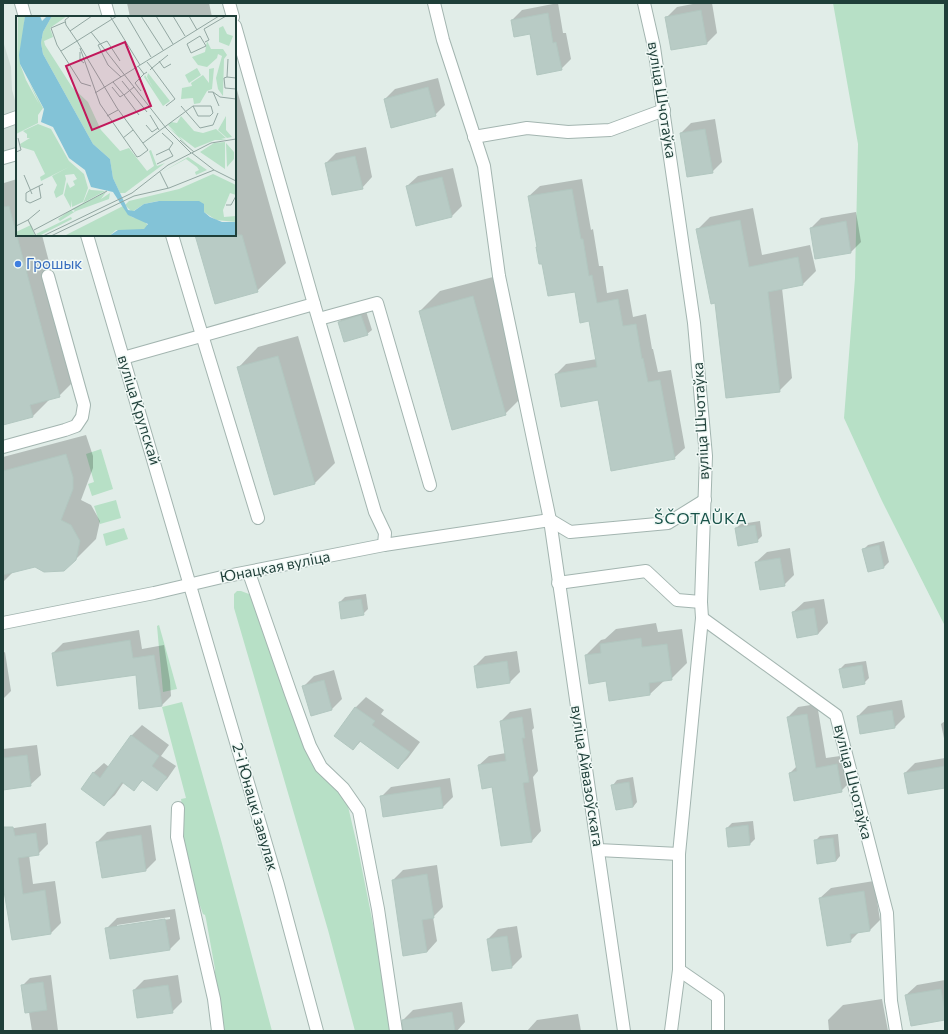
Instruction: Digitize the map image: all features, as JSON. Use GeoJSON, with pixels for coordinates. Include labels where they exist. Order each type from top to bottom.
{"type":"FeatureCollection","features":[{"type":"Feature","properties":{"kind":"street"},"geometry":{"type":"LineString","coordinates":[[21,3],[25,16]]}},
{"type":"Feature","properties":{"kind":"street"},"geometry":{"type":"LineString","coordinates":[[105,3],[109,16]]}},
{"type":"Feature","properties":{"kind":"street"},"geometry":{"type":"LineString","coordinates":[[228,3],[232,16]]}},
{"type":"Feature","properties":{"kind":"street"},"geometry":{"type":"LineString","coordinates":[[434,3],[443,40],[484,166],[499,276],[550,520],[570,532],[668,523],[705,500]]}},
{"type":"Feature","properties":{"kind":"street","name":"вуліца Шчотаўка"},"geometry":{"type":"LineString","coordinates":[[644,3],[654,47],[664,110],[694,324],[706,456],[701,602],[702,618],[836,715],[887,913],[891,1001],[896,1031]]}},
{"type":"Feature","properties":{"kind":"street"},"geometry":{"type":"LineString","coordinates":[[236,30],[375,512],[385,533],[384,545]]}},
{"type":"Feature","properties":{"kind":"street"},"geometry":{"type":"LineString","coordinates":[[474,137],[527,128],[568,132],[610,130],[664,110]]}},
{"type":"Feature","properties":{"kind":"street"},"geometry":{"type":"LineString","coordinates":[[3,122],[16,117]]}},
{"type":"Feature","properties":{"kind":"street"},"geometry":{"type":"LineString","coordinates":[[3,158],[16,154]]}},
{"type":"Feature","properties":{"kind":"street","name":"вуліца Крупскай"},"geometry":{"type":"LineString","coordinates":[[88,236],[190,585]]}},
{"type":"Feature","properties":{"kind":"street"},"geometry":{"type":"LineString","coordinates":[[172,236],[258,518]]}},
{"type":"Feature","properties":{"kind":"street"},"geometry":{"type":"LineString","coordinates":[[3,447],[76,426],[82,418],[84,405],[48,276]]}},
{"type":"Feature","properties":{"kind":"street"},"geometry":{"type":"LineString","coordinates":[[319,319],[377,303],[430,485]]}},
{"type":"Feature","properties":{"kind":"street"},"geometry":{"type":"LineString","coordinates":[[123,358],[314,304]]}},
{"type":"Feature","properties":{"kind":"street","name":"Юнацкая вуліца"},"geometry":{"type":"LineString","coordinates":[[3,623],[384,545],[550,520]]}},
{"type":"Feature","properties":{"kind":"street","name":"вуліца Айвазоўскага"},"geometry":{"type":"LineString","coordinates":[[550,520],[624,1031]]}},
{"type":"Feature","properties":{"kind":"street"},"geometry":{"type":"LineString","coordinates":[[558,583],[646,571],[677,600],[701,602]]}},
{"type":"Feature","properties":{"kind":"street"},"geometry":{"type":"LineString","coordinates":[[249,573],[290,694],[310,746],[321,767],[343,788],[359,811],[378,909],[396,1031]]}},
{"type":"Feature","properties":{"kind":"street","name":"2-і Юнацкі завулак"},"geometry":{"type":"LineString","coordinates":[[190,585],[278,885],[317,1031]]}},
{"type":"Feature","properties":{"kind":"street"},"geometry":{"type":"LineString","coordinates":[[672,1031],[679,970],[679,854],[702,618]]}},
{"type":"Feature","properties":{"kind":"street"},"geometry":{"type":"LineString","coordinates":[[178,808],[177,837],[214,999],[218,1031]]}},
{"type":"Feature","properties":{"kind":"street"},"geometry":{"type":"LineString","coordinates":[[598,850],[679,854]]}},
{"type":"Feature","properties":{"kind":"street"},"geometry":{"type":"LineString","coordinates":[[679,970],[718,998],[718,1031]]}},
{"type":"Feature","properties":{"kind":"shaded area"},"geometry":{"type":"Polygon","coordinates":[[[3,41],[11,67],[12,90],[16,104],[16,148],[3,152],[3,41]]]}},
{"type":"Feature","properties":{"kind":"green space"},"geometry":{"type":"Polygon","coordinates":[[[833,3],[945,3],[945,626],[882,501],[844,418],[855,278],[858,144],[833,3]]]}},
{"type":"Feature","properties":{"kind":"green space"},"geometry":{"type":"Polygon","coordinates":[[[101,449],[113,489],[92,496],[88,484],[94,482],[86,454],[101,449]]]}},
{"type":"Feature","properties":{"kind":"green space"},"geometry":{"type":"Polygon","coordinates":[[[116,500],[121,518],[100,524],[94,506],[116,500]]]}},
{"type":"Feature","properties":{"kind":"green space"},"geometry":{"type":"Polygon","coordinates":[[[124,528],[128,539],[106,546],[103,534],[124,528]]]}},
{"type":"Feature","properties":{"kind":"green space"},"geometry":{"type":"Polygon","coordinates":[[[237,591],[249,594],[256,602],[262,630],[311,763],[347,802],[378,949],[392,1031],[355,1031],[328,930],[234,608],[234,594],[237,591]]]}},
{"type":"Feature","properties":{"kind":"green space"},"geometry":{"type":"Polygon","coordinates":[[[159,625],[177,689],[163,692],[157,626],[159,625]]]}},
{"type":"Feature","properties":{"kind":"green space"},"geometry":{"type":"Polygon","coordinates":[[[182,702],[221,840],[272,1031],[220,1031],[215,997],[215,969],[206,919],[192,884],[184,849],[181,799],[186,798],[162,707],[182,702]]]}},
{"type":"Feature","properties":{"kind":"building"},"geometry":{"type":"Polygon","coordinates":[[[701,10],[707,44],[671,50],[665,17],[701,10]]]}},
{"type":"Feature","properties":{"kind":"building"},"geometry":{"type":"Polygon","coordinates":[[[548,13],[553,43],[556,42],[562,70],[537,75],[530,34],[514,37],[511,20],[548,13]]]}},
{"type":"Feature","properties":{"kind":"building"},"geometry":{"type":"Polygon","coordinates":[[[428,87],[436,116],[391,128],[384,99],[428,87]]]}},
{"type":"Feature","properties":{"kind":"building"},"geometry":{"type":"Polygon","coordinates":[[[705,129],[713,173],[687,177],[680,133],[705,129]]]}},
{"type":"Feature","properties":{"kind":"building"},"geometry":{"type":"Polygon","coordinates":[[[355,156],[363,189],[332,195],[325,163],[355,156]]]}},
{"type":"Feature","properties":{"kind":"building"},"geometry":{"type":"Polygon","coordinates":[[[442,177],[452,217],[416,226],[406,186],[442,177]]]}},
{"type":"Feature","properties":{"kind":"building"},"geometry":{"type":"Polygon","coordinates":[[[572,189],[581,239],[583,239],[589,276],[592,275],[597,303],[618,299],[623,326],[636,324],[642,359],[643,358],[648,382],[660,380],[675,459],[611,471],[598,400],[561,407],[555,374],[597,367],[589,321],[580,323],[575,292],[548,296],[542,264],[539,264],[528,196],[572,189]]]}},
{"type":"Feature","properties":{"kind":"building"},"geometry":{"type":"Polygon","coordinates":[[[9,206],[60,397],[30,405],[33,417],[3,425],[3,207],[9,206]]]}},
{"type":"Feature","properties":{"kind":"building"},"geometry":{"type":"Polygon","coordinates":[[[740,220],[749,267],[798,257],[803,285],[768,292],[780,392],[726,398],[715,303],[711,304],[696,229],[740,220]]]}},
{"type":"Feature","properties":{"kind":"building"},"geometry":{"type":"Polygon","coordinates":[[[846,221],[851,253],[815,259],[810,228],[846,221]]]}},
{"type":"Feature","properties":{"kind":"building"},"geometry":{"type":"Polygon","coordinates":[[[242,235],[258,292],[215,304],[195,236],[242,235]]]}},
{"type":"Feature","properties":{"kind":"building"},"geometry":{"type":"Polygon","coordinates":[[[473,296],[506,415],[452,430],[419,311],[473,296]]]}},
{"type":"Feature","properties":{"kind":"building"},"geometry":{"type":"Polygon","coordinates":[[[361,315],[368,335],[344,342],[338,322],[361,315]]]}},
{"type":"Feature","properties":{"kind":"building"},"geometry":{"type":"Polygon","coordinates":[[[278,356],[315,484],[274,495],[237,367],[278,356]]]}},
{"type":"Feature","properties":{"kind":"building"},"geometry":{"type":"Polygon","coordinates":[[[66,454],[73,477],[73,489],[61,520],[71,525],[80,541],[76,560],[64,571],[44,572],[35,567],[3,575],[3,471],[66,454]]]}},
{"type":"Feature","properties":{"kind":"building"},"geometry":{"type":"Polygon","coordinates":[[[755,525],[758,542],[738,546],[735,528],[755,525]]]}},
{"type":"Feature","properties":{"kind":"building"},"geometry":{"type":"Polygon","coordinates":[[[879,545],[884,568],[868,572],[862,549],[879,545]]]}},
{"type":"Feature","properties":{"kind":"building"},"geometry":{"type":"Polygon","coordinates":[[[780,558],[785,586],[760,590],[755,562],[780,558]]]}},
{"type":"Feature","properties":{"kind":"building"},"geometry":{"type":"Polygon","coordinates":[[[361,599],[364,615],[341,619],[339,602],[361,599]]]}},
{"type":"Feature","properties":{"kind":"building"},"geometry":{"type":"Polygon","coordinates":[[[814,608],[818,634],[797,638],[792,612],[814,608]]]}},
{"type":"Feature","properties":{"kind":"building"},"geometry":{"type":"Polygon","coordinates":[[[641,638],[642,647],[667,644],[672,680],[649,683],[650,695],[609,701],[606,681],[589,684],[585,655],[601,653],[600,644],[641,638]]]}},
{"type":"Feature","properties":{"kind":"building"},"geometry":{"type":"Polygon","coordinates":[[[130,640],[133,658],[154,655],[162,706],[139,709],[136,675],[57,686],[52,653],[130,640]]]}},
{"type":"Feature","properties":{"kind":"building"},"geometry":{"type":"Polygon","coordinates":[[[507,661],[510,683],[477,688],[474,666],[507,661]]]}},
{"type":"Feature","properties":{"kind":"building"},"geometry":{"type":"Polygon","coordinates":[[[862,665],[865,684],[843,688],[839,669],[862,665]]]}},
{"type":"Feature","properties":{"kind":"building"},"geometry":{"type":"Polygon","coordinates":[[[324,680],[332,710],[311,716],[302,686],[324,680]]]}},
{"type":"Feature","properties":{"kind":"building"},"geometry":{"type":"Polygon","coordinates":[[[355,707],[375,721],[372,725],[410,752],[398,769],[360,741],[353,750],[334,736],[355,707]]]}},
{"type":"Feature","properties":{"kind":"building"},"geometry":{"type":"Polygon","coordinates":[[[892,710],[895,728],[860,734],[857,716],[892,710]]]}},
{"type":"Feature","properties":{"kind":"building"},"geometry":{"type":"Polygon","coordinates":[[[807,714],[816,768],[837,764],[842,792],[794,801],[789,773],[797,771],[787,717],[807,714]]]}},
{"type":"Feature","properties":{"kind":"building"},"geometry":{"type":"Polygon","coordinates":[[[522,717],[525,738],[522,738],[529,782],[523,783],[532,842],[501,846],[492,787],[482,789],[478,765],[506,761],[500,721],[522,717]]]}},
{"type":"Feature","properties":{"kind":"building"},"geometry":{"type":"Polygon","coordinates":[[[131,735],[159,756],[152,766],[167,777],[157,791],[142,780],[134,791],[122,782],[104,806],[81,789],[93,772],[100,778],[131,735]]]}},
{"type":"Feature","properties":{"kind":"building"},"geometry":{"type":"Polygon","coordinates":[[[27,755],[31,786],[3,790],[3,758],[27,755]]]}},
{"type":"Feature","properties":{"kind":"building"},"geometry":{"type":"Polygon","coordinates":[[[945,766],[945,788],[908,794],[904,773],[945,766]]]}},
{"type":"Feature","properties":{"kind":"building"},"geometry":{"type":"Polygon","coordinates":[[[629,782],[633,807],[616,810],[611,785],[629,782]]]}},
{"type":"Feature","properties":{"kind":"building"},"geometry":{"type":"Polygon","coordinates":[[[440,787],[443,808],[383,817],[380,796],[440,787]]]}},
{"type":"Feature","properties":{"kind":"building"},"geometry":{"type":"Polygon","coordinates":[[[748,825],[750,845],[728,847],[726,828],[748,825]]]}},
{"type":"Feature","properties":{"kind":"building"},"geometry":{"type":"Polygon","coordinates":[[[3,827],[13,827],[15,836],[36,833],[39,855],[18,858],[23,894],[45,890],[51,934],[12,940],[3,885],[3,827]]]}},
{"type":"Feature","properties":{"kind":"building"},"geometry":{"type":"Polygon","coordinates":[[[141,835],[146,871],[102,878],[96,842],[141,835]]]}},
{"type":"Feature","properties":{"kind":"building"},"geometry":{"type":"Polygon","coordinates":[[[833,838],[836,861],[817,864],[814,840],[833,838]]]}},
{"type":"Feature","properties":{"kind":"building"},"geometry":{"type":"Polygon","coordinates":[[[427,874],[434,918],[422,920],[427,952],[403,956],[392,880],[427,874]]]}},
{"type":"Feature","properties":{"kind":"building"},"geometry":{"type":"Polygon","coordinates":[[[864,891],[870,931],[850,934],[851,942],[827,946],[819,898],[864,891]]]}},
{"type":"Feature","properties":{"kind":"building"},"geometry":{"type":"Polygon","coordinates":[[[165,919],[170,950],[110,959],[105,928],[165,919]]]}},
{"type":"Feature","properties":{"kind":"building"},"geometry":{"type":"Polygon","coordinates":[[[507,936],[512,968],[492,971],[487,939],[507,936]]]}},
{"type":"Feature","properties":{"kind":"building"},"geometry":{"type":"Polygon","coordinates":[[[43,982],[47,1010],[25,1013],[21,985],[43,982]]]}},
{"type":"Feature","properties":{"kind":"building"},"geometry":{"type":"Polygon","coordinates":[[[168,985],[173,1013],[137,1018],[133,990],[168,985]]]}},
{"type":"Feature","properties":{"kind":"building"},"geometry":{"type":"Polygon","coordinates":[[[941,989],[945,1020],[911,1026],[905,995],[941,989]]]}},
{"type":"Feature","properties":{"kind":"building"},"geometry":{"type":"Polygon","coordinates":[[[452,1012],[455,1031],[403,1031],[402,1020],[452,1012]]]}},
{"type":"Feature","properties":{"kind":"place","name":"Грошык"},"geometry":{"type":"Point","coordinates":[18,264]}},
{"type":"Feature","properties":{"kind":"district","name":"ŠČOTAŬKA"},"geometry":{"type":"Point","coordinates":[701,518]}}]}
